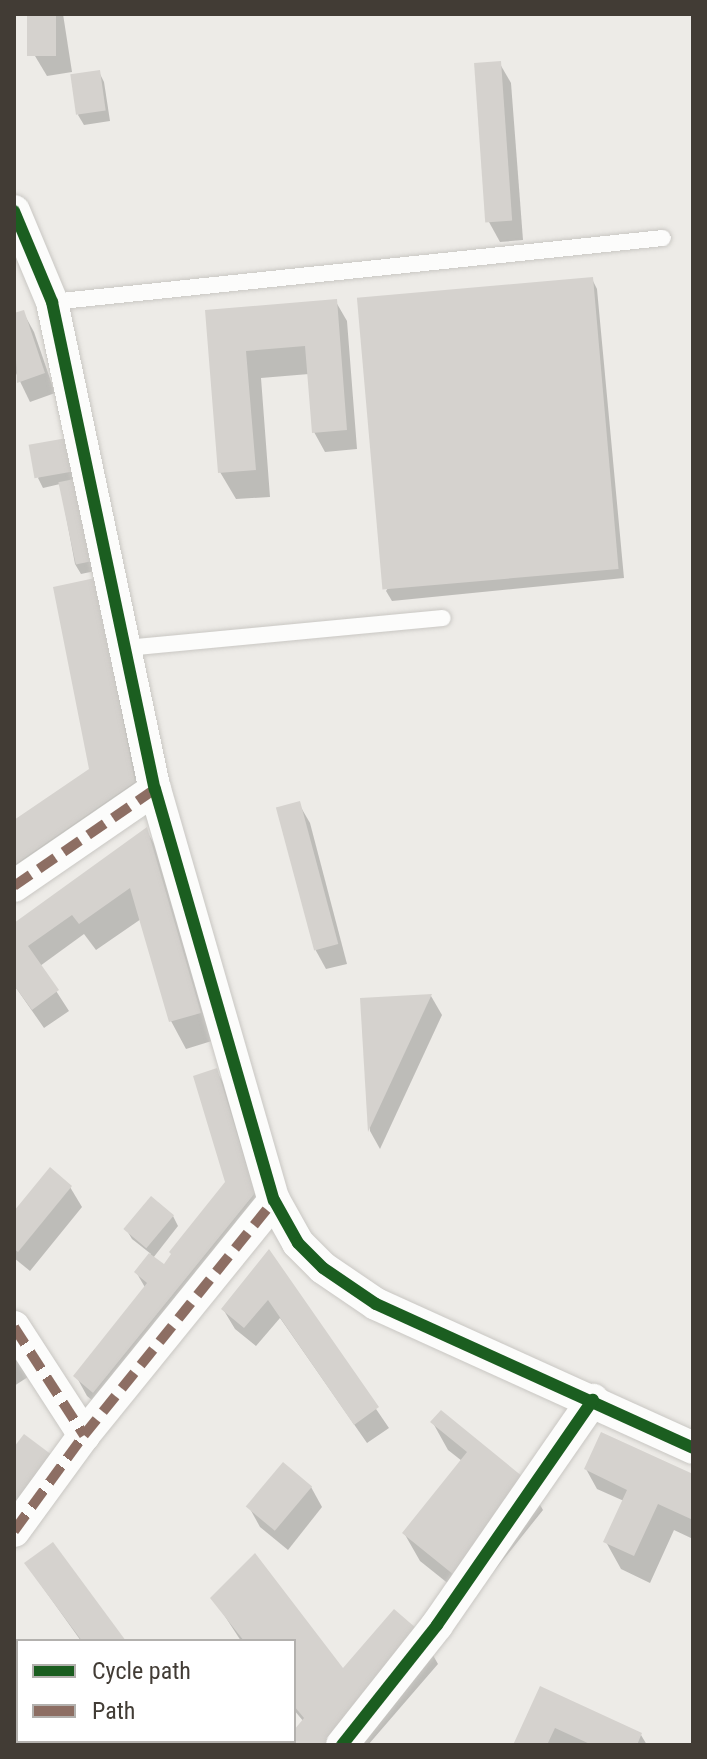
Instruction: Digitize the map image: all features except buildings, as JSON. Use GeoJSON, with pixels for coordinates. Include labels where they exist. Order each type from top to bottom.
{"type":"FeatureCollection","features":[{"type":"Feature","properties":{"kind":"street"},"geometry":{"type":"LineString","coordinates":[[14,211],[52,302],[155,789],[274,1200],[298,1243],[323,1268],[376,1304],[693,1448]]}},
{"type":"Feature","properties":{"kind":"street"},"geometry":{"type":"LineString","coordinates":[[14,886],[155,789]]}},
{"type":"Feature","properties":{"kind":"street"},"geometry":{"type":"LineString","coordinates":[[14,1531],[84,1435],[274,1200]]}},
{"type":"Feature","properties":{"kind":"street"},"geometry":{"type":"LineString","coordinates":[[14,1327],[84,1435]]}},
{"type":"Feature","properties":{"kind":"street"},"geometry":{"type":"LineString","coordinates":[[342,1745],[437,1625],[593,1400]]}},
{"type":"Feature","properties":{"kind":"lane"},"geometry":{"type":"LineString","coordinates":[[52,302],[663,238]]}},
{"type":"Feature","properties":{"kind":"lane"},"geometry":{"type":"LineString","coordinates":[[126,648],[443,618]]}},
{"type":"Feature","properties":{"kind":"marked path"},"geometry":{"type":"LineString","coordinates":[[14,886],[155,789]]}},
{"type":"Feature","properties":{"kind":"marked path"},"geometry":{"type":"LineString","coordinates":[[14,1531],[84,1435],[274,1200]]}},
{"type":"Feature","properties":{"kind":"marked path"},"geometry":{"type":"LineString","coordinates":[[14,1327],[84,1435]]}},
{"type":"Feature","properties":{"kind":"cycle path"},"geometry":{"type":"LineString","coordinates":[[14,211],[52,302],[155,789],[274,1200],[298,1243],[323,1268],[376,1304],[693,1448]]}},
{"type":"Feature","properties":{"kind":"cycle path"},"geometry":{"type":"LineString","coordinates":[[342,1745],[437,1625],[593,1400]]}}]}
